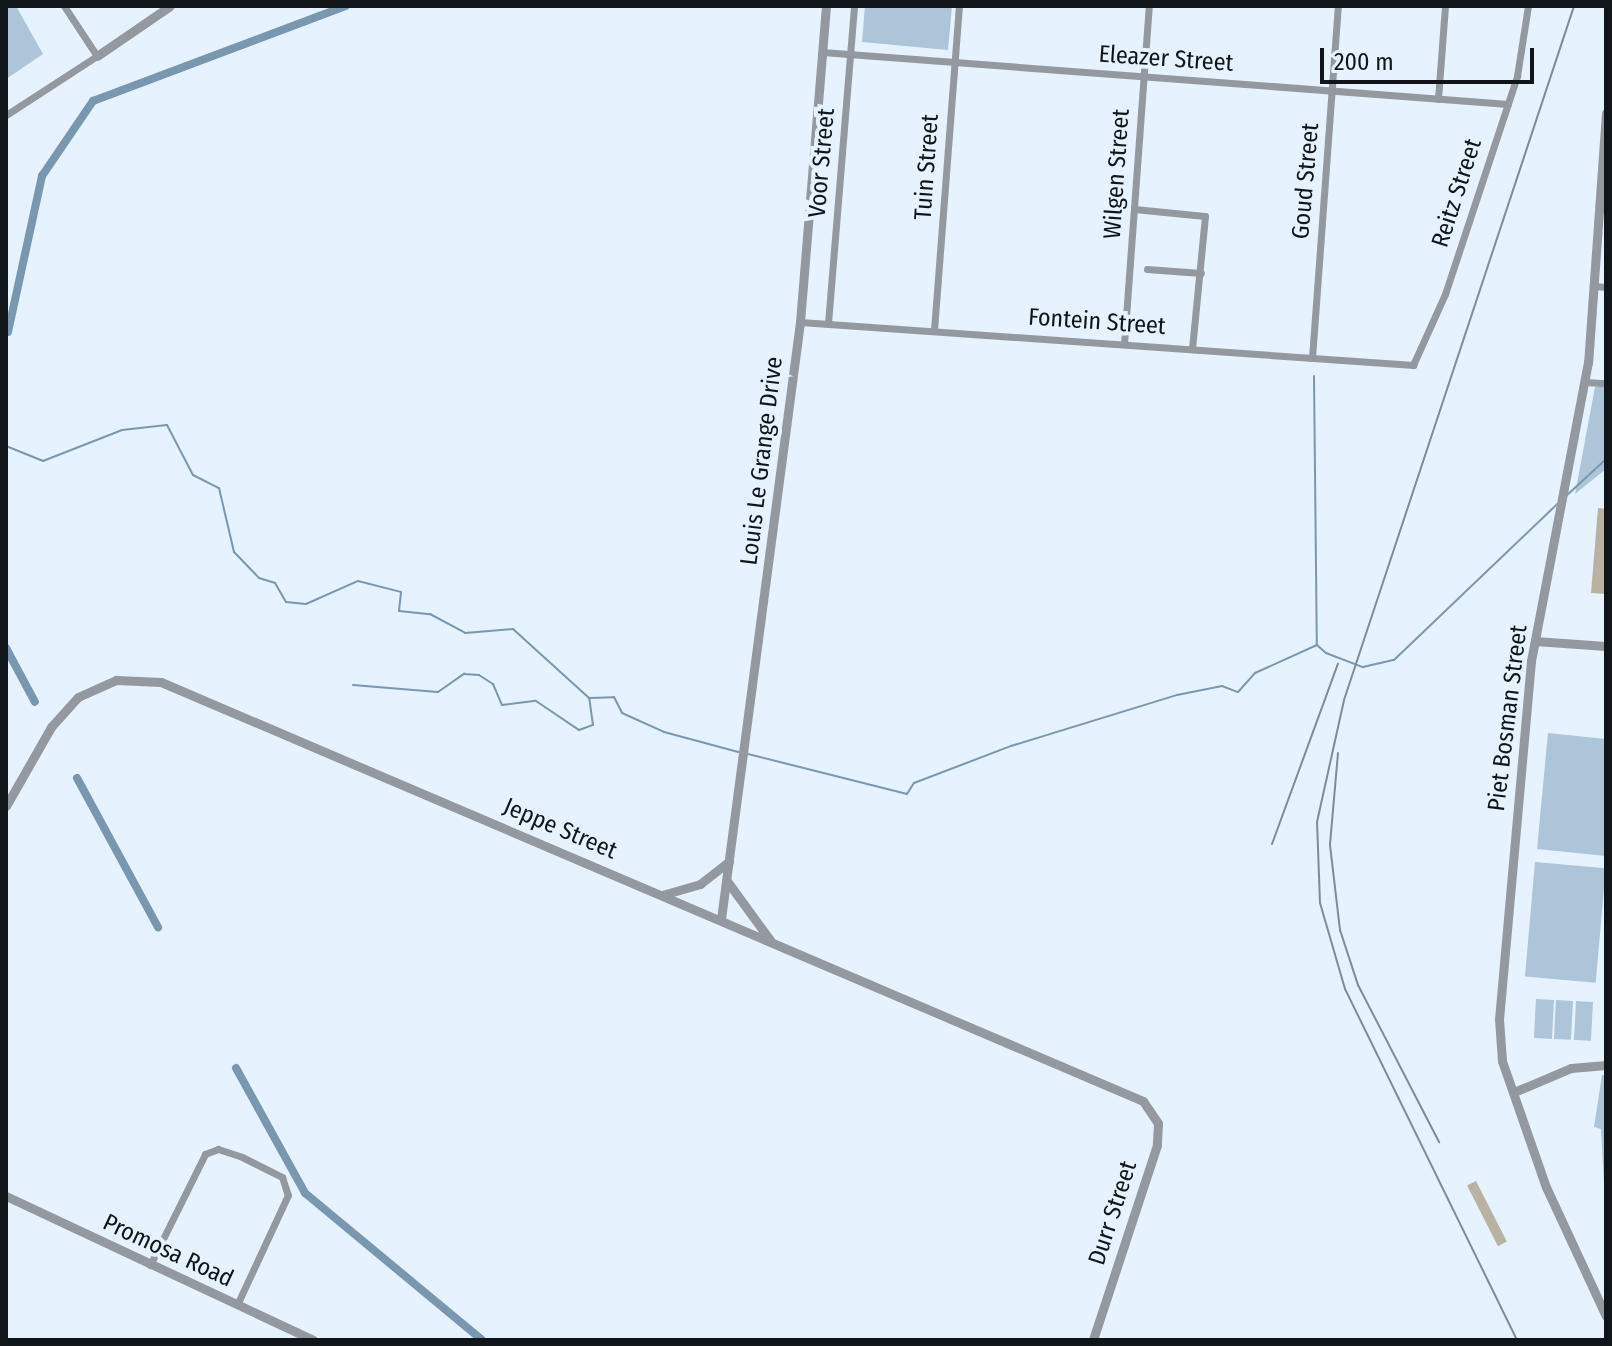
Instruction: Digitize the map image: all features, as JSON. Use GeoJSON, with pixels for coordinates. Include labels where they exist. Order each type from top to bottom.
{"type":"FeatureCollection","features":[{"type":"Feature","properties":{"kind":"street"},"geometry":{"type":"LineString","coordinates":[[64,6],[97,56]]}},
{"type":"Feature","properties":{"kind":"street"},"geometry":{"type":"LineString","coordinates":[[6,115],[170,6]]}},
{"type":"Feature","properties":{"kind":"street","name":"Louis Le Grange Drive"},"geometry":{"type":"LineString","coordinates":[[721,919],[800,322],[826,6]]}},
{"type":"Feature","properties":{"kind":"street","name":"Voor Street"},"geometry":{"type":"LineString","coordinates":[[828,323],[854,6]]}},
{"type":"Feature","properties":{"kind":"street","name":"Tuin Street"},"geometry":{"type":"LineString","coordinates":[[934,330],[959,6]]}},
{"type":"Feature","properties":{"kind":"street","name":"Wilgen Street"},"geometry":{"type":"LineString","coordinates":[[1124,344],[1149,6]]}},
{"type":"Feature","properties":{"kind":"street","name":"Goud Street"},"geometry":{"type":"LineString","coordinates":[[1312,358],[1338,6]]}},
{"type":"Feature","properties":{"kind":"street"},"geometry":{"type":"LineString","coordinates":[[1438,99],[1445,6]]}},
{"type":"Feature","properties":{"kind":"street","name":"Reitz Street"},"geometry":{"type":"LineString","coordinates":[[1390,364],[1421,357],[1508,104],[1528,6]]}},
{"type":"Feature","properties":{"kind":"street","name":"Eleazer Street"},"geometry":{"type":"LineString","coordinates":[[822,52],[1508,104]]}},
{"type":"Feature","properties":{"kind":"street","name":"Piet Bosman Street"},"geometry":{"type":"LineString","coordinates":[[1606,111],[1584,382],[1535,641],[1499,1019],[1514,1092],[1551,1199],[1606,1316]]}},
{"type":"Feature","properties":{"kind":"street"},"geometry":{"type":"LineString","coordinates":[[1134,209],[1205,216],[1192,349]]}},
{"type":"Feature","properties":{"kind":"street"},"geometry":{"type":"LineString","coordinates":[[1147,269],[1201,273]]}},
{"type":"Feature","properties":{"kind":"street"},"geometry":{"type":"LineString","coordinates":[[1593,286],[1606,287]]}},
{"type":"Feature","properties":{"kind":"street","name":"Fontein Street"},"geometry":{"type":"LineString","coordinates":[[800,322],[1390,364]]}},
{"type":"Feature","properties":{"kind":"street"},"geometry":{"type":"LineString","coordinates":[[1584,382],[1606,383]]}},
{"type":"Feature","properties":{"kind":"street"},"geometry":{"type":"LineString","coordinates":[[1535,641],[1606,646]]}},
{"type":"Feature","properties":{"kind":"street","name":"Jeppe Street"},"geometry":{"type":"LineString","coordinates":[[6,806],[64,709],[95,687],[145,679],[721,919],[1143,1101]]}},
{"type":"Feature","properties":{"kind":"street"},"geometry":{"type":"LineString","coordinates":[[662,895],[700,884],[730,861]]}},
{"type":"Feature","properties":{"kind":"street"},"geometry":{"type":"LineString","coordinates":[[727,881],[770,940]]}},
{"type":"Feature","properties":{"kind":"street"},"geometry":{"type":"LineString","coordinates":[[1514,1092],[1571,1068],[1606,1065]]}},
{"type":"Feature","properties":{"kind":"street","name":"Durr Street"},"geometry":{"type":"LineString","coordinates":[[1093,1340],[1157,1145],[1158,1123],[1143,1101]]}},
{"type":"Feature","properties":{"kind":"street"},"geometry":{"type":"LineString","coordinates":[[150,1265],[205,1154],[218,1149],[254,1163],[282,1177],[288,1195],[237,1305]]}},
{"type":"Feature","properties":{"kind":"street","name":"Promosa Road"},"geometry":{"type":"LineString","coordinates":[[6,1196],[313,1340]]}},
{"type":"Feature","properties":{"kind":"shaded area"},"geometry":{"type":"Polygon","coordinates":[[[6,6],[16,6],[43,54],[6,79],[6,6]]]}},
{"type":"Feature","properties":{"kind":"shaded area"},"geometry":{"type":"Polygon","coordinates":[[[865,6],[952,6],[948,50],[862,42],[865,6]]]}},
{"type":"Feature","properties":{"kind":"shaded area"},"geometry":{"type":"Polygon","coordinates":[[[1595,387],[1606,387],[1606,469],[1575,494],[1595,387]]]}},
{"type":"Feature","properties":{"kind":"shaded area"},"geometry":{"type":"Polygon","coordinates":[[[1548,733],[1606,739],[1606,856],[1537,849],[1548,733]]]}},
{"type":"Feature","properties":{"kind":"shaded area"},"geometry":{"type":"Polygon","coordinates":[[[1535,862],[1606,868],[1596,983],[1525,977],[1535,862]]]}},
{"type":"Feature","properties":{"kind":"shaded area"},"geometry":{"type":"Polygon","coordinates":[[[1536,999],[1554,1000],[1552,1039],[1534,1038],[1536,999]]]}},
{"type":"Feature","properties":{"kind":"shaded area"},"geometry":{"type":"Polygon","coordinates":[[[1556,1000],[1573,1001],[1571,1040],[1554,1039],[1556,1000]]]}},
{"type":"Feature","properties":{"kind":"shaded area"},"geometry":{"type":"Polygon","coordinates":[[[1576,1001],[1593,1002],[1591,1041],[1574,1040],[1576,1001]]]}},
{"type":"Feature","properties":{"kind":"shaded area"},"geometry":{"type":"Polygon","coordinates":[[[1602,1075],[1606,1075],[1606,1222],[1601,1129],[1594,1127],[1602,1075]]]}},
{"type":"Feature","properties":{"kind":"building"},"geometry":{"type":"Polygon","coordinates":[[[1598,508],[1606,509],[1606,594],[1591,593],[1598,508]]]}},
{"type":"Feature","properties":{"kind":"building"},"geometry":{"type":"Polygon","coordinates":[[[1476,1181],[1507,1242],[1498,1246],[1467,1186],[1476,1181]]]}},
{"type":"Feature","properties":{"kind":"waterway"},"geometry":{"type":"LineString","coordinates":[[8,332],[42,176],[93,101],[346,6]]}},
{"type":"Feature","properties":{"kind":"waterway"},"geometry":{"type":"LineString","coordinates":[[1314,376],[1317,645],[1326,653],[1363,667],[1394,660],[1557,504]]}},
{"type":"Feature","properties":{"kind":"waterway"},"geometry":{"type":"LineString","coordinates":[[6,446],[43,461],[122,430],[167,425],[193,475],[219,488],[234,552],[259,578],[275,583],[286,602],[306,604],[358,581],[401,592],[399,611],[430,614],[465,633],[513,629],[589,698]]}},
{"type":"Feature","properties":{"kind":"waterway"},"geometry":{"type":"LineString","coordinates":[[1565,497],[1606,459]]}},
{"type":"Feature","properties":{"kind":"waterway"},"geometry":{"type":"LineString","coordinates":[[748,754],[907,794],[914,783],[1011,746],[1177,695],[1222,686],[1238,692],[1255,673],[1317,645]]}},
{"type":"Feature","properties":{"kind":"waterway"},"geometry":{"type":"LineString","coordinates":[[6,648],[35,702]]}},
{"type":"Feature","properties":{"kind":"waterway"},"geometry":{"type":"LineString","coordinates":[[353,685],[438,692],[464,674],[479,675],[493,684],[502,705],[536,701],[579,730],[593,725],[589,698],[614,697],[622,713],[664,732],[738,752]]}},
{"type":"Feature","properties":{"kind":"waterway"},"geometry":{"type":"LineString","coordinates":[[77,778],[158,927]]}},
{"type":"Feature","properties":{"kind":"waterway"},"geometry":{"type":"LineString","coordinates":[[236,1068],[305,1193],[482,1340]]}},
{"type":"Feature","properties":{"kind":"railway"},"geometry":{"type":"LineString","coordinates":[[1517,1340],[1345,989],[1320,903],[1317,822],[1344,700],[1574,6]]}},
{"type":"Feature","properties":{"kind":"railway"},"geometry":{"type":"LineString","coordinates":[[1272,844],[1338,664]]}},
{"type":"Feature","properties":{"kind":"railway"},"geometry":{"type":"LineString","coordinates":[[1338,753],[1330,845],[1340,930],[1358,985],[1439,1142]]}}]}
